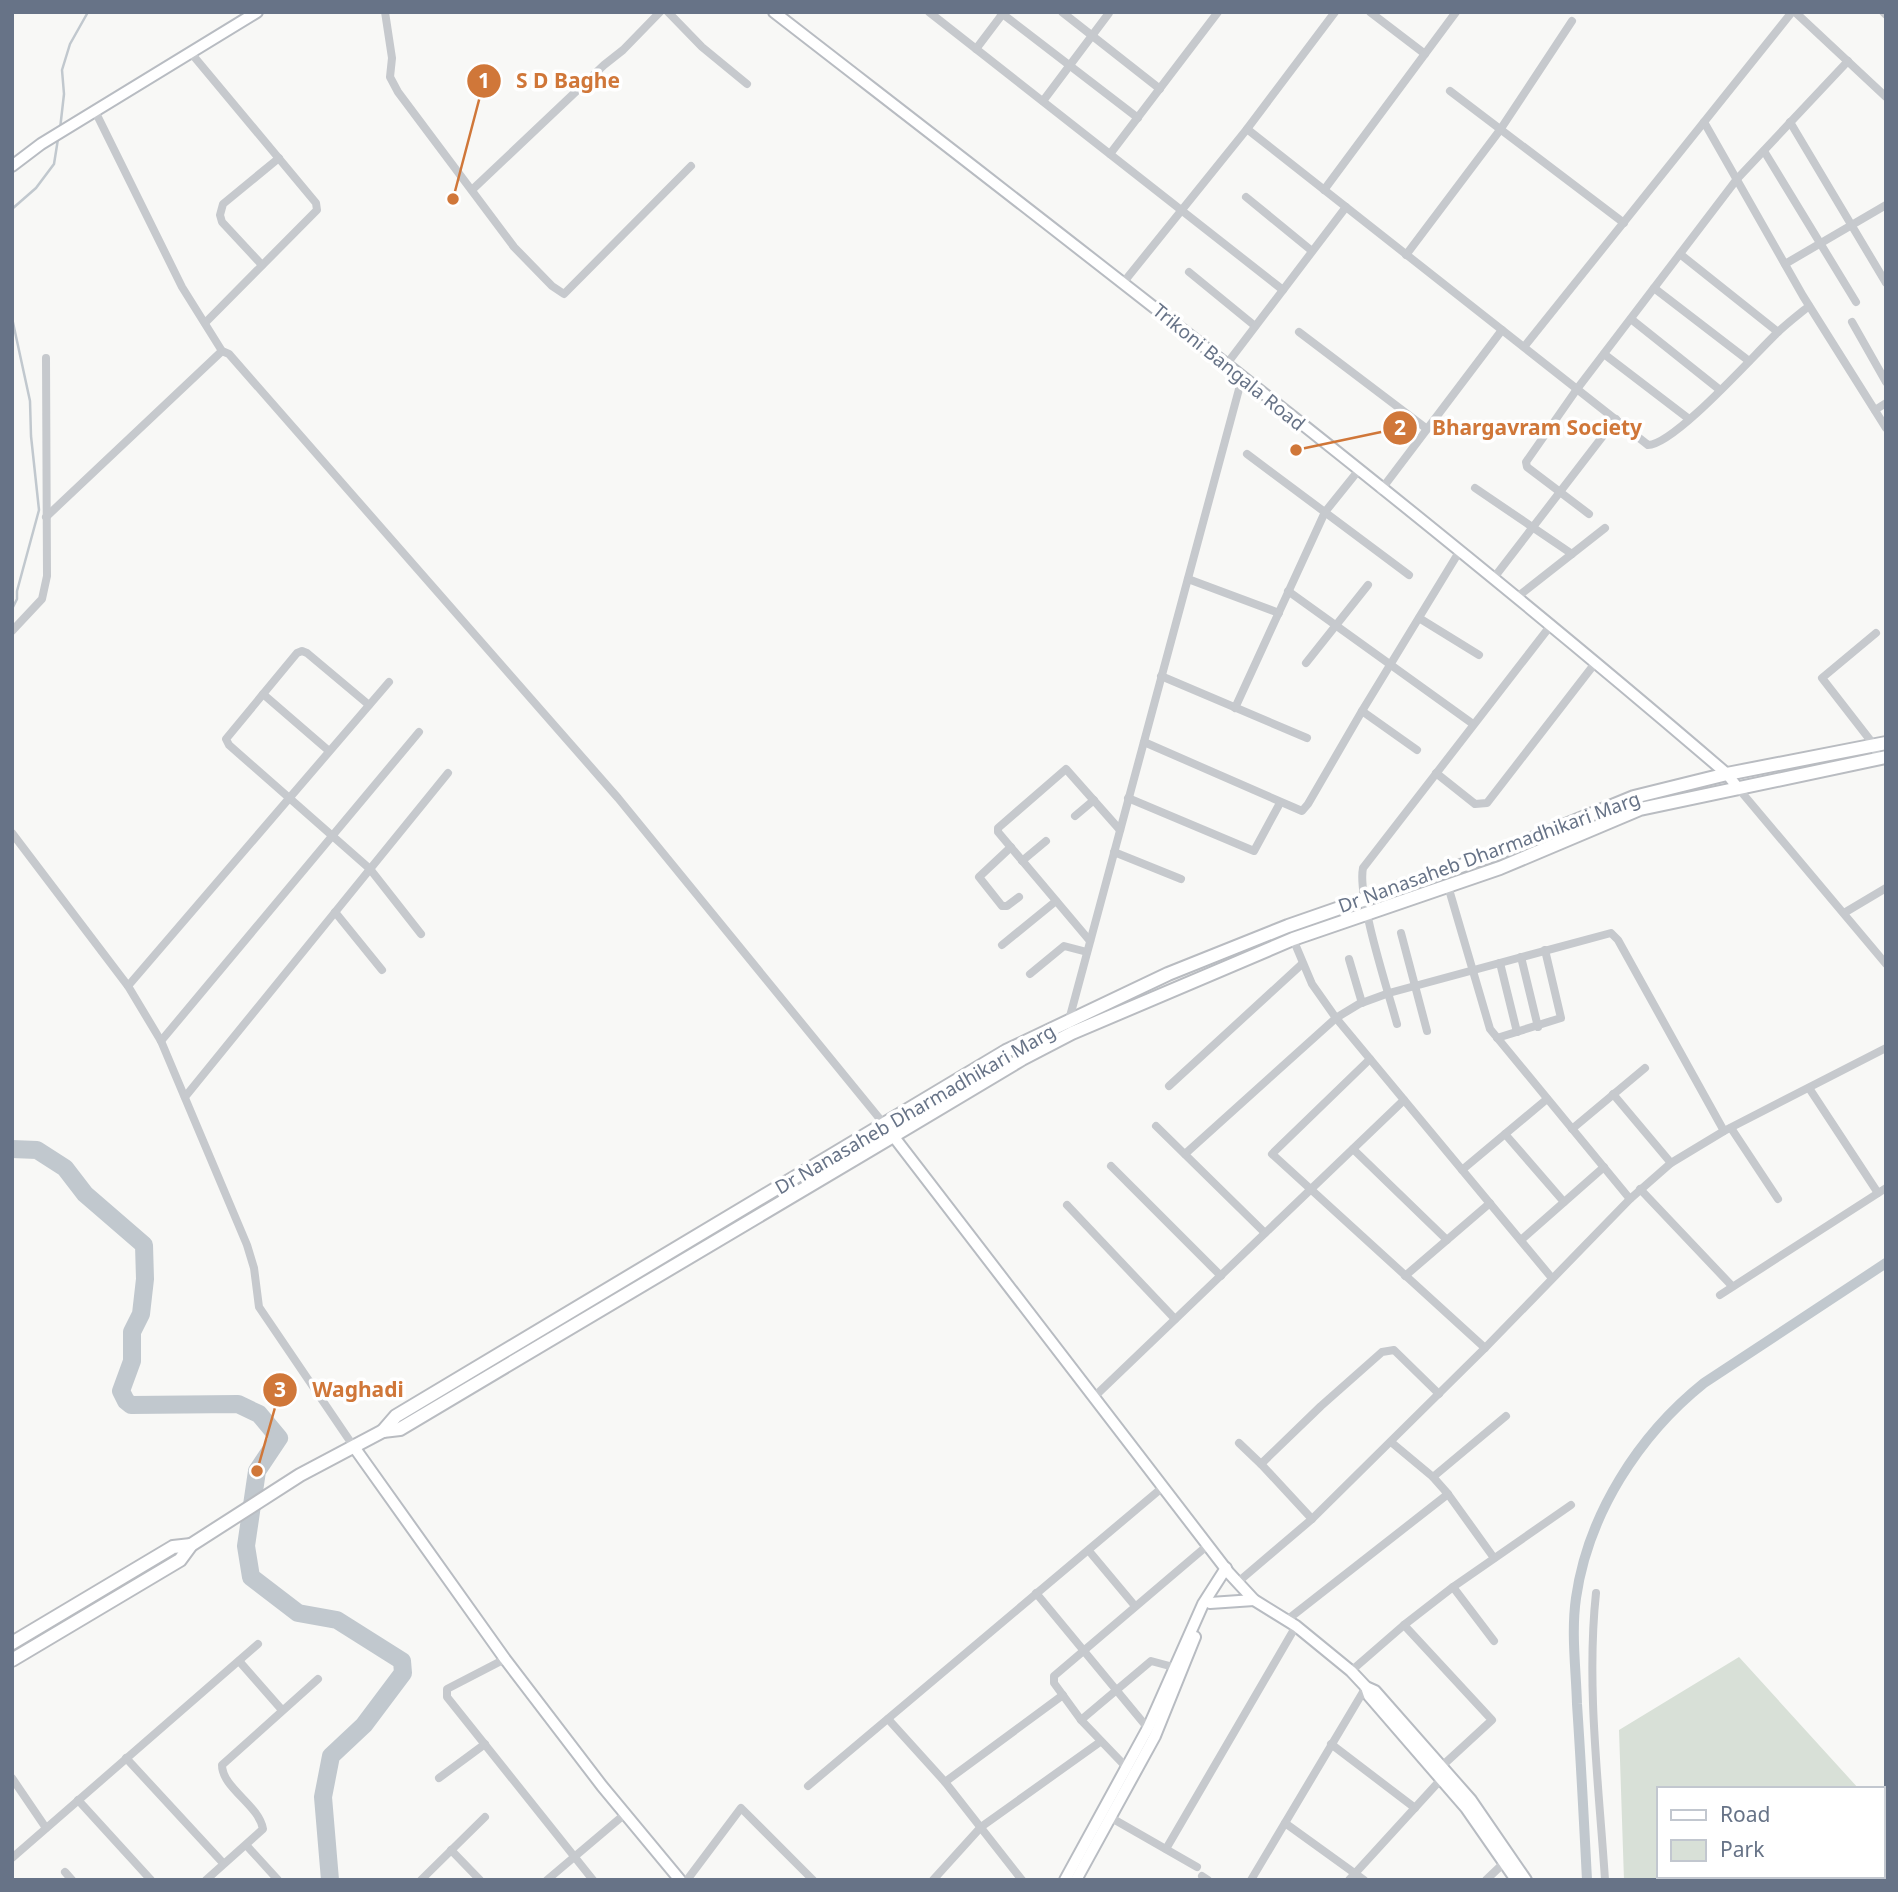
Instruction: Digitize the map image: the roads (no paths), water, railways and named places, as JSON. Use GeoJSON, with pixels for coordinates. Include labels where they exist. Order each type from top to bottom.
{"type":"FeatureCollection","features":[{"type":"Feature","properties":{"kind":"main road","name":"Dr Nanasaheb Dharmadhikari Marg"},"geometry":{"type":"LineString","coordinates":[[1290,932],[1364,898],[1495,854],[1634,797],[1727,774],[1880,744]]}},
{"type":"Feature","properties":{"kind":"main road","name":"Dr Nanasaheb Dharmadhikari Marg"},"geometry":{"type":"LineString","coordinates":[[383,1431],[400,1429],[1022,1059],[1070,1027],[1168,974],[1290,932],[1368,913],[1448,886],[1534,855],[1640,809],[1882,758]]}},
{"type":"Feature","properties":{"kind":"main road","name":"Dr Nanasaheb Dharmadhikari Marg"},"geometry":{"type":"LineString","coordinates":[[12,1660],[180,1560],[191,1545],[300,1475],[383,1431],[396,1416],[884,1124],[1006,1052],[1070,1027]]}},
{"type":"Feature","properties":{"kind":"main road","name":"Dr Nanasaheb Dharmadhikari Marg"},"geometry":{"type":"LineString","coordinates":[[12,1643],[173,1547],[191,1545]]}},
{"type":"Feature","properties":{"kind":"street"},"geometry":{"type":"LineString","coordinates":[[12,166],[41,144],[257,12]]}},
{"type":"Feature","properties":{"kind":"street"},"geometry":{"type":"LineString","coordinates":[[385,12],[392,58],[390,77],[398,92],[514,247],[552,286],[564,294],[691,166]]}},
{"type":"Feature","properties":{"kind":"street"},"geometry":{"type":"LineString","coordinates":[[473,189],[604,65],[624,50],[660,12]]}},
{"type":"Feature","properties":{"kind":"street"},"geometry":{"type":"LineString","coordinates":[[668,12],[702,47],[747,83]]}},
{"type":"Feature","properties":{"kind":"street","name":"Trikoni Bangala Road"},"geometry":{"type":"LineString","coordinates":[[774,12],[1123,283],[1551,625],[1727,774],[1738,788]]}},
{"type":"Feature","properties":{"kind":"street"},"geometry":{"type":"LineString","coordinates":[[929,12],[1283,289]]}},
{"type":"Feature","properties":{"kind":"street"},"geometry":{"type":"LineString","coordinates":[[1062,12],[1160,89]]}},
{"type":"Feature","properties":{"kind":"street"},"geometry":{"type":"LineString","coordinates":[[1110,153],[1218,12]]}},
{"type":"Feature","properties":{"kind":"street"},"geometry":{"type":"LineString","coordinates":[[1123,283],[1247,129],[1335,12]]}},
{"type":"Feature","properties":{"kind":"street"},"geometry":{"type":"LineString","coordinates":[[1370,12],[1425,54]]}},
{"type":"Feature","properties":{"kind":"street"},"geometry":{"type":"LineString","coordinates":[[1324,190],[1456,12]]}},
{"type":"Feature","properties":{"kind":"street"},"geometry":{"type":"LineString","coordinates":[[1524,347],[1793,12],[1886,96]]}},
{"type":"Feature","properties":{"kind":"street"},"geometry":{"type":"LineString","coordinates":[[976,49],[1002,13],[1138,118]]}},
{"type":"Feature","properties":{"kind":"street"},"geometry":{"type":"LineString","coordinates":[[1043,101],[1109,13]]}},
{"type":"Feature","properties":{"kind":"street"},"geometry":{"type":"LineString","coordinates":[[1406,255],[1500,130],[1572,21]]}},
{"type":"Feature","properties":{"kind":"street"},"geometry":{"type":"LineString","coordinates":[[191,53],[316,203],[317,210],[205,323]]}},
{"type":"Feature","properties":{"kind":"street"},"geometry":{"type":"LineString","coordinates":[[1588,514],[1527,467],[1526,462],[1577,389],[1737,179],[1848,61]]}},
{"type":"Feature","properties":{"kind":"street"},"geometry":{"type":"LineString","coordinates":[[1450,91],[1624,223]]}},
{"type":"Feature","properties":{"kind":"street"},"geometry":{"type":"LineString","coordinates":[[95,111],[182,287],[222,351],[229,354],[618,798],[884,1124],[1227,1570],[1254,1600],[1292,1623],[1352,1671],[1366,1687],[1375,1691],[1444,1772],[1508,1860],[1526,1880]]}},
{"type":"Feature","properties":{"kind":"street"},"geometry":{"type":"LineString","coordinates":[[1704,122],[1809,306],[1886,428]]}},
{"type":"Feature","properties":{"kind":"street"},"geometry":{"type":"LineString","coordinates":[[1790,122],[1886,283]]}},
{"type":"Feature","properties":{"kind":"street"},"geometry":{"type":"LineString","coordinates":[[1247,129],[1644,443],[1659,443],[1689,419],[1778,332],[1809,306]]}},
{"type":"Feature","properties":{"kind":"street"},"geometry":{"type":"LineString","coordinates":[[1764,150],[1856,302]]}},
{"type":"Feature","properties":{"kind":"street"},"geometry":{"type":"LineString","coordinates":[[262,265],[222,222],[220,215],[223,204],[279,158]]}},
{"type":"Feature","properties":{"kind":"street"},"geometry":{"type":"LineString","coordinates":[[1246,197],[1312,251]]}},
{"type":"Feature","properties":{"kind":"street"},"geometry":{"type":"LineString","coordinates":[[1785,264],[1886,205]]}},
{"type":"Feature","properties":{"kind":"street"},"geometry":{"type":"LineString","coordinates":[[1226,365],[1346,207]]}},
{"type":"Feature","properties":{"kind":"street"},"geometry":{"type":"LineString","coordinates":[[1680,254],[1778,332]]}},
{"type":"Feature","properties":{"kind":"street"},"geometry":{"type":"LineString","coordinates":[[1189,272],[1255,326]]}},
{"type":"Feature","properties":{"kind":"street"},"geometry":{"type":"LineString","coordinates":[[1654,288],[1749,361]]}},
{"type":"Feature","properties":{"kind":"street"},"geometry":{"type":"LineString","coordinates":[[1631,319],[1720,390]]}},
{"type":"Feature","properties":{"kind":"street"},"geometry":{"type":"LineString","coordinates":[[1852,323],[1886,382]]}},
{"type":"Feature","properties":{"kind":"street"},"geometry":{"type":"LineString","coordinates":[[1381,490],[1502,330]]}},
{"type":"Feature","properties":{"kind":"street"},"geometry":{"type":"LineString","coordinates":[[1299,332],[1427,429]]}},
{"type":"Feature","properties":{"kind":"street"},"geometry":{"type":"LineString","coordinates":[[46,517],[222,351]]}},
{"type":"Feature","properties":{"kind":"street"},"geometry":{"type":"LineString","coordinates":[[1604,354],[1689,419]]}},
{"type":"Feature","properties":{"kind":"street"},"geometry":{"type":"LineString","coordinates":[[12,631],[37,607],[45,591],[47,576],[47,358]]}},
{"type":"Feature","properties":{"kind":"street"},"geometry":{"type":"LineString","coordinates":[[1070,1027],[1087,952],[1242,378]]}},
{"type":"Feature","properties":{"kind":"street"},"geometry":{"type":"LineString","coordinates":[[1875,410],[1886,403]]}},
{"type":"Feature","properties":{"kind":"street"},"geometry":{"type":"LineString","coordinates":[[1493,579],[1616,419]]}},
{"type":"Feature","properties":{"kind":"street"},"geometry":{"type":"LineString","coordinates":[[1247,454],[1409,575]]}},
{"type":"Feature","properties":{"kind":"street"},"geometry":{"type":"LineString","coordinates":[[1235,708],[1325,512],[1358,471]]}},
{"type":"Feature","properties":{"kind":"street"},"geometry":{"type":"LineString","coordinates":[[1475,488],[1572,554]]}},
{"type":"Feature","properties":{"kind":"street"},"geometry":{"type":"LineString","coordinates":[[1516,598],[1605,528]]}},
{"type":"Feature","properties":{"kind":"street"},"geometry":{"type":"LineString","coordinates":[[1144,742],[1298,811],[1305,809],[1459,552]]}},
{"type":"Feature","properties":{"kind":"street"},"geometry":{"type":"LineString","coordinates":[[1188,579],[1279,613]]}},
{"type":"Feature","properties":{"kind":"street"},"geometry":{"type":"LineString","coordinates":[[1306,663],[1368,585]]}},
{"type":"Feature","properties":{"kind":"street"},"geometry":{"type":"LineString","coordinates":[[1289,591],[1473,724]]}},
{"type":"Feature","properties":{"kind":"street"},"geometry":{"type":"LineString","coordinates":[[1419,618],[1479,655]]}},
{"type":"Feature","properties":{"kind":"street"},"geometry":{"type":"LineString","coordinates":[[1397,1024],[1364,898],[1362,873],[1367,862],[1551,625]]}},
{"type":"Feature","properties":{"kind":"street"},"geometry":{"type":"LineString","coordinates":[[1876,633],[1822,678],[1880,744],[1882,758]]}},
{"type":"Feature","properties":{"kind":"street"},"geometry":{"type":"LineString","coordinates":[[369,705],[304,651],[297,653],[227,735],[227,742],[370,869],[421,934]]}},
{"type":"Feature","properties":{"kind":"street"},"geometry":{"type":"LineString","coordinates":[[1437,773],[1475,804],[1487,803],[1596,662]]}},
{"type":"Feature","properties":{"kind":"street"},"geometry":{"type":"LineString","coordinates":[[1161,676],[1307,738]]}},
{"type":"Feature","properties":{"kind":"street"},"geometry":{"type":"LineString","coordinates":[[128,986],[388,682]]}},
{"type":"Feature","properties":{"kind":"street"},"geometry":{"type":"LineString","coordinates":[[262,694],[329,751]]}},
{"type":"Feature","properties":{"kind":"street"},"geometry":{"type":"LineString","coordinates":[[1362,711],[1417,750]]}},
{"type":"Feature","properties":{"kind":"street"},"geometry":{"type":"LineString","coordinates":[[161,1041],[419,732]]}},
{"type":"Feature","properties":{"kind":"street"},"geometry":{"type":"LineString","coordinates":[[1090,941],[998,832],[999,825],[1062,771],[1069,771],[1120,830]]}},
{"type":"Feature","properties":{"kind":"street"},"geometry":{"type":"LineString","coordinates":[[185,1097],[448,773]]}},
{"type":"Feature","properties":{"kind":"street"},"geometry":{"type":"LineString","coordinates":[[1738,788],[1886,964]]}},
{"type":"Feature","properties":{"kind":"street"},"geometry":{"type":"LineString","coordinates":[[1128,798],[1254,851],[1280,803]]}},
{"type":"Feature","properties":{"kind":"street"},"geometry":{"type":"LineString","coordinates":[[1074,816],[1094,800]]}},
{"type":"Feature","properties":{"kind":"street"},"geometry":{"type":"LineString","coordinates":[[12,833],[128,986],[161,1041],[247,1245],[254,1268],[259,1307],[354,1447],[505,1659],[625,1814],[680,1880]]}},
{"type":"Feature","properties":{"kind":"street"},"geometry":{"type":"LineString","coordinates":[[1022,861],[1046,841]]}},
{"type":"Feature","properties":{"kind":"street"},"geometry":{"type":"LineString","coordinates":[[1011,847],[979,877],[1002,906],[1007,906],[1019,897]]}},
{"type":"Feature","properties":{"kind":"street"},"geometry":{"type":"LineString","coordinates":[[1114,852],[1181,879]]}},
{"type":"Feature","properties":{"kind":"street"},"geometry":{"type":"LineString","coordinates":[[1448,886],[1486,1019],[1497,1038],[1630,1199]]}},
{"type":"Feature","properties":{"kind":"street"},"geometry":{"type":"LineString","coordinates":[[1844,914],[1886,888]]}},
{"type":"Feature","properties":{"kind":"street"},"geometry":{"type":"LineString","coordinates":[[1002,945],[1056,901]]}},
{"type":"Feature","properties":{"kind":"street"},"geometry":{"type":"LineString","coordinates":[[335,912],[382,970]]}},
{"type":"Feature","properties":{"kind":"street"},"geometry":{"type":"LineString","coordinates":[[1290,932],[1312,984],[1336,1018],[1552,1278]]}},
{"type":"Feature","properties":{"kind":"street"},"geometry":{"type":"LineString","coordinates":[[1401,933],[1427,1031]]}},
{"type":"Feature","properties":{"kind":"street"},"geometry":{"type":"LineString","coordinates":[[1185,1154],[1336,1018],[1362,1003],[1389,993],[1607,934],[1616,936],[1728,1130],[1778,1199]]}},
{"type":"Feature","properties":{"kind":"street"},"geometry":{"type":"LineString","coordinates":[[1030,974],[1064,946],[1087,952]]}},
{"type":"Feature","properties":{"kind":"street"},"geometry":{"type":"LineString","coordinates":[[1497,1038],[1561,1018],[1545,950]]}},
{"type":"Feature","properties":{"kind":"street"},"geometry":{"type":"LineString","coordinates":[[1521,957],[1538,1027]]}},
{"type":"Feature","properties":{"kind":"street"},"geometry":{"type":"LineString","coordinates":[[1349,959],[1362,1003]]}},
{"type":"Feature","properties":{"kind":"street"},"geometry":{"type":"LineString","coordinates":[[1500,962],[1517,1032]]}},
{"type":"Feature","properties":{"kind":"street"},"geometry":{"type":"LineString","coordinates":[[1170,1086],[1302,964]]}},
{"type":"Feature","properties":{"kind":"street"},"geometry":{"type":"LineString","coordinates":[[1238,1582],[1312,1519],[1391,1442],[1640,1189],[1671,1164],[1728,1130],[1886,1048]]}},
{"type":"Feature","properties":{"kind":"street"},"geometry":{"type":"LineString","coordinates":[[1370,1059],[1272,1154],[1485,1349]]}},
{"type":"Feature","properties":{"kind":"street"},"geometry":{"type":"LineString","coordinates":[[1572,1129],[1645,1068]]}},
{"type":"Feature","properties":{"kind":"street"},"geometry":{"type":"LineString","coordinates":[[1720,1295],[1882,1190],[1809,1088]]}},
{"type":"Feature","properties":{"kind":"street"},"geometry":{"type":"LineString","coordinates":[[1614,1094],[1671,1164]]}},
{"type":"Feature","properties":{"kind":"street"},"geometry":{"type":"LineString","coordinates":[[1462,1170],[1547,1099]]}},
{"type":"Feature","properties":{"kind":"street"},"geometry":{"type":"LineString","coordinates":[[1094,1397],[1404,1100]]}},
{"type":"Feature","properties":{"kind":"street"},"geometry":{"type":"LineString","coordinates":[[1156,1126],[1265,1233]]}},
{"type":"Feature","properties":{"kind":"street"},"geometry":{"type":"LineString","coordinates":[[1505,1134],[1564,1202]]}},
{"type":"Feature","properties":{"kind":"street"},"geometry":{"type":"LineString","coordinates":[[1353,1149],[1447,1240]]}},
{"type":"Feature","properties":{"kind":"street"},"geometry":{"type":"LineString","coordinates":[[1111,1166],[1221,1276]]}},
{"type":"Feature","properties":{"kind":"street"},"geometry":{"type":"LineString","coordinates":[[1521,1240],[1604,1167]]}},
{"type":"Feature","properties":{"kind":"street"},"geometry":{"type":"LineString","coordinates":[[1640,1189],[1732,1286]]}},
{"type":"Feature","properties":{"kind":"street"},"geometry":{"type":"LineString","coordinates":[[1405,1276],[1490,1203]]}},
{"type":"Feature","properties":{"kind":"street"},"geometry":{"type":"LineString","coordinates":[[1067,1205],[1175,1319]]}},
{"type":"Feature","properties":{"kind":"street"},"geometry":{"type":"LineString","coordinates":[[1261,1464],[1382,1352],[1394,1350],[1439,1394]]}},
{"type":"Feature","properties":{"kind":"street"},"geometry":{"type":"LineString","coordinates":[[1433,1477],[1506,1416]]}},
{"type":"Feature","properties":{"kind":"street"},"geometry":{"type":"LineString","coordinates":[[1391,1442],[1433,1477],[1494,1558]]}},
{"type":"Feature","properties":{"kind":"street"},"geometry":{"type":"LineString","coordinates":[[1239,1443],[1312,1519]]}},
{"type":"Feature","properties":{"kind":"street"},"geometry":{"type":"LineString","coordinates":[[808,1786],[1163,1487]]}},
{"type":"Feature","properties":{"kind":"street"},"geometry":{"type":"LineString","coordinates":[[1166,1849],[1292,1623],[1448,1494]]}},
{"type":"Feature","properties":{"kind":"street"},"geometry":{"type":"LineString","coordinates":[[1352,1671],[1404,1625],[1453,1587],[1571,1505]]}},
{"type":"Feature","properties":{"kind":"street"},"geometry":{"type":"LineString","coordinates":[[1131,1771],[1080,1720],[1054,1683],[1054,1676],[1208,1545]]}},
{"type":"Feature","properties":{"kind":"street"},"geometry":{"type":"LineString","coordinates":[[1089,1551],[1135,1606]]}},
{"type":"Feature","properties":{"kind":"street"},"geometry":{"type":"LineString","coordinates":[[1178,1669],[1227,1570]]}},
{"type":"Feature","properties":{"kind":"street"},"geometry":{"type":"LineString","coordinates":[[1066,1880],[1131,1771],[1151,1732],[1203,1604],[1227,1570]]}},
{"type":"Feature","properties":{"kind":"street"},"geometry":{"type":"LineString","coordinates":[[1453,1587],[1494,1641]]}},
{"type":"Feature","properties":{"kind":"street"},"geometry":{"type":"LineString","coordinates":[[1036,1593],[1151,1732]]}},
{"type":"Feature","properties":{"kind":"street"},"geometry":{"type":"LineString","coordinates":[[1597,1593],[1592,1645],[1593,1687],[1605,1880]]}},
{"type":"Feature","properties":{"kind":"street"},"geometry":{"type":"LineString","coordinates":[[1210,1603],[1254,1600]]}},
{"type":"Feature","properties":{"kind":"street"},"geometry":{"type":"LineString","coordinates":[[1352,1876],[1492,1720],[1404,1625]]}},
{"type":"Feature","properties":{"kind":"street"},"geometry":{"type":"LineString","coordinates":[[12,1858],[258,1644]]}},
{"type":"Feature","properties":{"kind":"street"},"geometry":{"type":"LineString","coordinates":[[505,1659],[453,1685],[447,1689],[447,1697],[593,1880]]}},
{"type":"Feature","properties":{"kind":"street"},"geometry":{"type":"LineString","coordinates":[[239,1661],[282,1710]]}},
{"type":"Feature","properties":{"kind":"street"},"geometry":{"type":"LineString","coordinates":[[1080,1720],[1151,1661],[1178,1669]]}},
{"type":"Feature","properties":{"kind":"street"},"geometry":{"type":"LineString","coordinates":[[206,1880],[261,1833],[262,1824],[225,1777],[222,1765],[318,1679]]}},
{"type":"Feature","properties":{"kind":"street"},"geometry":{"type":"LineString","coordinates":[[1251,1880],[1366,1687]]}},
{"type":"Feature","properties":{"kind":"street"},"geometry":{"type":"LineString","coordinates":[[945,1782],[1063,1695]]}},
{"type":"Feature","properties":{"kind":"street"},"geometry":{"type":"LineString","coordinates":[[888,1719],[945,1782],[1019,1876],[1009,1880]]}},
{"type":"Feature","properties":{"kind":"street"},"geometry":{"type":"LineString","coordinates":[[933,1880],[981,1827],[1100,1742]]}},
{"type":"Feature","properties":{"kind":"street"},"geometry":{"type":"LineString","coordinates":[[439,1778],[485,1744]]}},
{"type":"Feature","properties":{"kind":"street"},"geometry":{"type":"LineString","coordinates":[[1331,1744],[1415,1808]]}},
{"type":"Feature","properties":{"kind":"street"},"geometry":{"type":"LineString","coordinates":[[126,1758],[223,1863]]}},
{"type":"Feature","properties":{"kind":"street"},"geometry":{"type":"LineString","coordinates":[[12,1778],[46,1828]]}},
{"type":"Feature","properties":{"kind":"street"},"geometry":{"type":"LineString","coordinates":[[78,1800],[152,1880]]}},
{"type":"Feature","properties":{"kind":"street"},"geometry":{"type":"LineString","coordinates":[[687,1880],[741,1808],[813,1880]]}},
{"type":"Feature","properties":{"kind":"street"},"geometry":{"type":"LineString","coordinates":[[547,1880],[625,1814]]}},
{"type":"Feature","properties":{"kind":"street"},"geometry":{"type":"LineString","coordinates":[[1106,1816],[1197,1867]]}},
{"type":"Feature","properties":{"kind":"street"},"geometry":{"type":"LineString","coordinates":[[1076,1880],[1106,1816]]}},
{"type":"Feature","properties":{"kind":"street"},"geometry":{"type":"LineString","coordinates":[[421,1880],[485,1817]]}},
{"type":"Feature","properties":{"kind":"street"},"geometry":{"type":"LineString","coordinates":[[1284,1823],[1352,1876],[1364,1880]]}},
{"type":"Feature","properties":{"kind":"street"},"geometry":{"type":"LineString","coordinates":[[247,1846],[278,1880]]}},
{"type":"Feature","properties":{"kind":"street"},"geometry":{"type":"LineString","coordinates":[[451,1850],[480,1880]]}},
{"type":"Feature","properties":{"kind":"street"},"geometry":{"type":"LineString","coordinates":[[1486,1880],[1508,1860]]}},
{"type":"Feature","properties":{"kind":"street"},"geometry":{"type":"LineString","coordinates":[[1508,1860],[1516,1880]]}},
{"type":"Feature","properties":{"kind":"street"},"geometry":{"type":"LineString","coordinates":[[65,1872],[72,1880]]}},
{"type":"Feature","properties":{"kind":"waterway"},"geometry":{"type":"LineString","coordinates":[[60,129],[64,94],[62,70],[70,44],[88,12]]}},
{"type":"Feature","properties":{"kind":"waterway"},"geometry":{"type":"LineString","coordinates":[[12,209],[36,188],[54,164],[58,139]]}},
{"type":"Feature","properties":{"kind":"waterway"},"geometry":{"type":"LineString","coordinates":[[12,318],[30,401],[39,510],[17,599],[12,609]]}},
{"type":"Feature","properties":{"kind":"waterway"},"geometry":{"type":"LineString","coordinates":[[12,1149],[37,1150],[65,1168],[85,1194],[144,1245],[145,1279],[141,1314],[132,1332],[132,1361],[121,1391],[126,1401],[131,1405],[238,1404],[259,1414],[279,1438],[257,1471],[246,1546],[251,1577],[298,1613],[337,1620],[402,1661],[403,1673],[364,1725],[331,1756],[323,1797],[330,1880]]}},
{"type":"Feature","properties":{"kind":"waterway"},"geometry":{"type":"LineString","coordinates":[[1587,1880],[1574,1624],[1582,1567],[1605,1507],[1638,1452],[1658,1427],[1704,1383],[1886,1263]]}},
{"type":"Feature","properties":{"kind":"place","name":"S D Baghe"},"geometry":{"type":"Point","coordinates":[453,199]}},
{"type":"Feature","properties":{"kind":"place","name":"Bhargavram Society"},"geometry":{"type":"Point","coordinates":[1296,450]}},
{"type":"Feature","properties":{"kind":"place","name":"Waghadi"},"geometry":{"type":"Point","coordinates":[257,1471]}}]}
